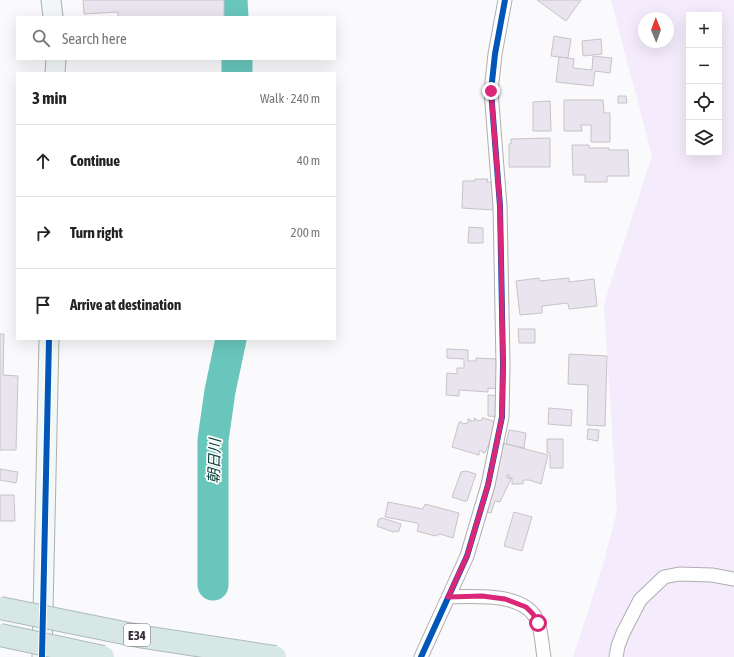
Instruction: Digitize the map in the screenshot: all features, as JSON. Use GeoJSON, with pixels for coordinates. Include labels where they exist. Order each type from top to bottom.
{"type":"FeatureCollection","features":[{"type":"Feature","properties":{"kind":"highway","name":"E34"},"geometry":{"type":"LineString","coordinates":[[0,608],[144,637],[275,657]]}},
{"type":"Feature","properties":{"kind":"highway"},"geometry":{"type":"LineString","coordinates":[[0,635],[103,657]]}},
{"type":"Feature","properties":{"kind":"street"},"geometry":{"type":"LineString","coordinates":[[51,0],[53,16]]}},
{"type":"Feature","properties":{"kind":"street"},"geometry":{"type":"LineString","coordinates":[[421,657],[467,556],[488,485],[502,417],[503,364],[500,206],[491,91],[495,54],[506,0]]}},
{"type":"Feature","properties":{"kind":"street"},"geometry":{"type":"LineString","coordinates":[[55,72],[56,60]]}},
{"type":"Feature","properties":{"kind":"street"},"geometry":{"type":"LineString","coordinates":[[42,657],[49,340]]}},
{"type":"Feature","properties":{"kind":"street"},"geometry":{"type":"LineString","coordinates":[[616,657],[623,633],[640,600],[664,577],[679,574],[717,575],[734,579]]}},
{"type":"Feature","properties":{"kind":"street"},"geometry":{"type":"LineString","coordinates":[[448,597],[482,596],[505,599],[526,607],[533,614],[538,623],[544,657]]}},
{"type":"Feature","properties":{"kind":"shaded area"},"geometry":{"type":"Polygon","coordinates":[[[611,0],[734,0],[734,657],[573,657],[602,568],[617,511],[604,304],[652,156],[611,0]]]}},
{"type":"Feature","properties":{"kind":"building"},"geometry":{"type":"Polygon","coordinates":[[[83,0],[224,0],[224,16],[118,16],[118,12],[84,14],[83,0]]]}},
{"type":"Feature","properties":{"kind":"building"},"geometry":{"type":"Polygon","coordinates":[[[537,0],[581,0],[566,21],[537,0]]]}},
{"type":"Feature","properties":{"kind":"building"},"geometry":{"type":"Polygon","coordinates":[[[554,36],[571,39],[568,58],[551,56],[554,36]]]}},
{"type":"Feature","properties":{"kind":"building"},"geometry":{"type":"Polygon","coordinates":[[[601,39],[602,54],[583,56],[582,41],[601,39]]]}},
{"type":"Feature","properties":{"kind":"building"},"geometry":{"type":"Polygon","coordinates":[[[593,56],[612,58],[610,73],[595,71],[593,86],[556,82],[559,57],[574,59],[573,68],[592,70],[593,56]]]}},
{"type":"Feature","properties":{"kind":"building"},"geometry":{"type":"Polygon","coordinates":[[[618,96],[626,96],[627,103],[618,103],[618,96]]]}},
{"type":"Feature","properties":{"kind":"building"},"geometry":{"type":"Polygon","coordinates":[[[564,100],[603,100],[604,113],[610,113],[610,142],[591,142],[591,125],[581,125],[582,131],[564,131],[564,100]]]}},
{"type":"Feature","properties":{"kind":"building"},"geometry":{"type":"Polygon","coordinates":[[[550,101],[551,131],[533,131],[533,102],[550,101]]]}},
{"type":"Feature","properties":{"kind":"building"},"geometry":{"type":"Polygon","coordinates":[[[550,138],[550,167],[509,167],[509,144],[511,144],[511,139],[550,138]]]}},
{"type":"Feature","properties":{"kind":"building"},"geometry":{"type":"Polygon","coordinates":[[[572,145],[589,145],[589,148],[609,148],[609,150],[628,150],[629,176],[607,176],[607,182],[585,182],[585,175],[573,175],[572,145]]]}},
{"type":"Feature","properties":{"kind":"building"},"geometry":{"type":"Polygon","coordinates":[[[475,179],[488,179],[487,182],[496,182],[494,210],[462,208],[463,181],[475,181],[475,179]]]}},
{"type":"Feature","properties":{"kind":"building"},"geometry":{"type":"Polygon","coordinates":[[[469,227],[483,228],[483,243],[468,243],[469,227]]]}},
{"type":"Feature","properties":{"kind":"building"},"geometry":{"type":"Polygon","coordinates":[[[539,278],[540,281],[569,278],[569,282],[594,279],[597,306],[569,309],[568,303],[542,306],[542,313],[520,315],[516,281],[539,278]]]}},
{"type":"Feature","properties":{"kind":"building"},"geometry":{"type":"Polygon","coordinates":[[[518,329],[535,329],[535,343],[519,343],[518,329]]]}},
{"type":"Feature","properties":{"kind":"building"},"geometry":{"type":"Polygon","coordinates":[[[0,334],[4,334],[3,375],[18,376],[16,450],[0,450],[0,334]]]}},
{"type":"Feature","properties":{"kind":"building"},"geometry":{"type":"Polygon","coordinates":[[[447,349],[468,350],[468,361],[476,361],[476,358],[497,359],[506,390],[488,388],[488,392],[459,390],[459,396],[446,395],[447,373],[457,374],[457,368],[464,368],[464,359],[447,358],[447,349]]]}},
{"type":"Feature","properties":{"kind":"building"},"geometry":{"type":"Polygon","coordinates":[[[569,354],[607,356],[605,426],[587,425],[588,385],[568,384],[569,354]]]}},
{"type":"Feature","properties":{"kind":"building"},"geometry":{"type":"Polygon","coordinates":[[[488,395],[504,396],[503,417],[488,416],[488,395]]]}},
{"type":"Feature","properties":{"kind":"building"},"geometry":{"type":"Polygon","coordinates":[[[549,408],[572,410],[571,426],[548,424],[549,408]]]}},
{"type":"Feature","properties":{"kind":"building"},"geometry":{"type":"Polygon","coordinates":[[[474,418],[479,421],[484,418],[498,423],[485,453],[483,453],[483,451],[479,451],[479,455],[452,447],[459,422],[462,422],[462,424],[468,423],[468,419],[470,419],[470,421],[475,421],[474,418]]]}},
{"type":"Feature","properties":{"kind":"building"},"geometry":{"type":"Polygon","coordinates":[[[588,429],[599,430],[598,441],[587,439],[588,429]]]}},
{"type":"Feature","properties":{"kind":"building"},"geometry":{"type":"Polygon","coordinates":[[[509,430],[526,433],[524,448],[506,444],[509,430]]]}},
{"type":"Feature","properties":{"kind":"building"},"geometry":{"type":"Polygon","coordinates":[[[547,439],[563,439],[563,468],[550,468],[550,453],[547,453],[547,439]]]}},
{"type":"Feature","properties":{"kind":"building"},"geometry":{"type":"Polygon","coordinates":[[[503,443],[548,455],[541,484],[529,480],[523,480],[523,484],[512,484],[512,478],[509,478],[511,479],[500,502],[495,501],[491,513],[479,510],[503,443]]]}},
{"type":"Feature","properties":{"kind":"building"},"geometry":{"type":"Polygon","coordinates":[[[0,469],[18,472],[16,483],[0,480],[0,469]]]}},
{"type":"Feature","properties":{"kind":"building"},"geometry":{"type":"Polygon","coordinates":[[[466,471],[476,474],[467,501],[464,501],[452,497],[461,472],[466,471]]]}},
{"type":"Feature","properties":{"kind":"building"},"geometry":{"type":"Polygon","coordinates":[[[0,495],[14,495],[15,521],[0,521],[0,495]]]}},
{"type":"Feature","properties":{"kind":"building"},"geometry":{"type":"Polygon","coordinates":[[[388,502],[423,509],[425,504],[459,513],[453,538],[440,534],[435,536],[417,531],[419,525],[417,523],[385,517],[388,502]]]}},
{"type":"Feature","properties":{"kind":"building"},"geometry":{"type":"Polygon","coordinates":[[[514,512],[532,517],[522,551],[504,546],[514,512]]]}},
{"type":"Feature","properties":{"kind":"building"},"geometry":{"type":"Polygon","coordinates":[[[382,518],[401,524],[399,531],[393,532],[377,526],[379,519],[382,518]]]}},
{"type":"Feature","properties":{"kind":"waterway","name":"朝日川"},"geometry":{"type":"LineString","coordinates":[[232,0],[233,16]]}},
{"type":"Feature","properties":{"kind":"waterway","name":"朝日川"},"geometry":{"type":"LineString","coordinates":[[237,60],[237,72]]}},
{"type":"Feature","properties":{"kind":"waterway","name":"朝日川"},"geometry":{"type":"LineString","coordinates":[[213,585],[213,440],[220,391],[231,340]]}},
{"type":"Feature","properties":{"kind":"cycle path"},"geometry":{"type":"LineString","coordinates":[[421,657],[467,556],[488,485],[502,417],[503,364],[500,206],[491,91],[495,54],[505,0]]}},
{"type":"Feature","properties":{"kind":"cycle path"},"geometry":{"type":"LineString","coordinates":[[42,657],[49,340]]}},
{"type":"Feature","properties":{"kind":"route"},"geometry":{"type":"LineString","coordinates":[[491,91],[500,206],[503,364],[502,417],[488,485],[467,556],[448,597],[482,596],[505,599],[526,607],[533,614],[538,623]]}}]}
